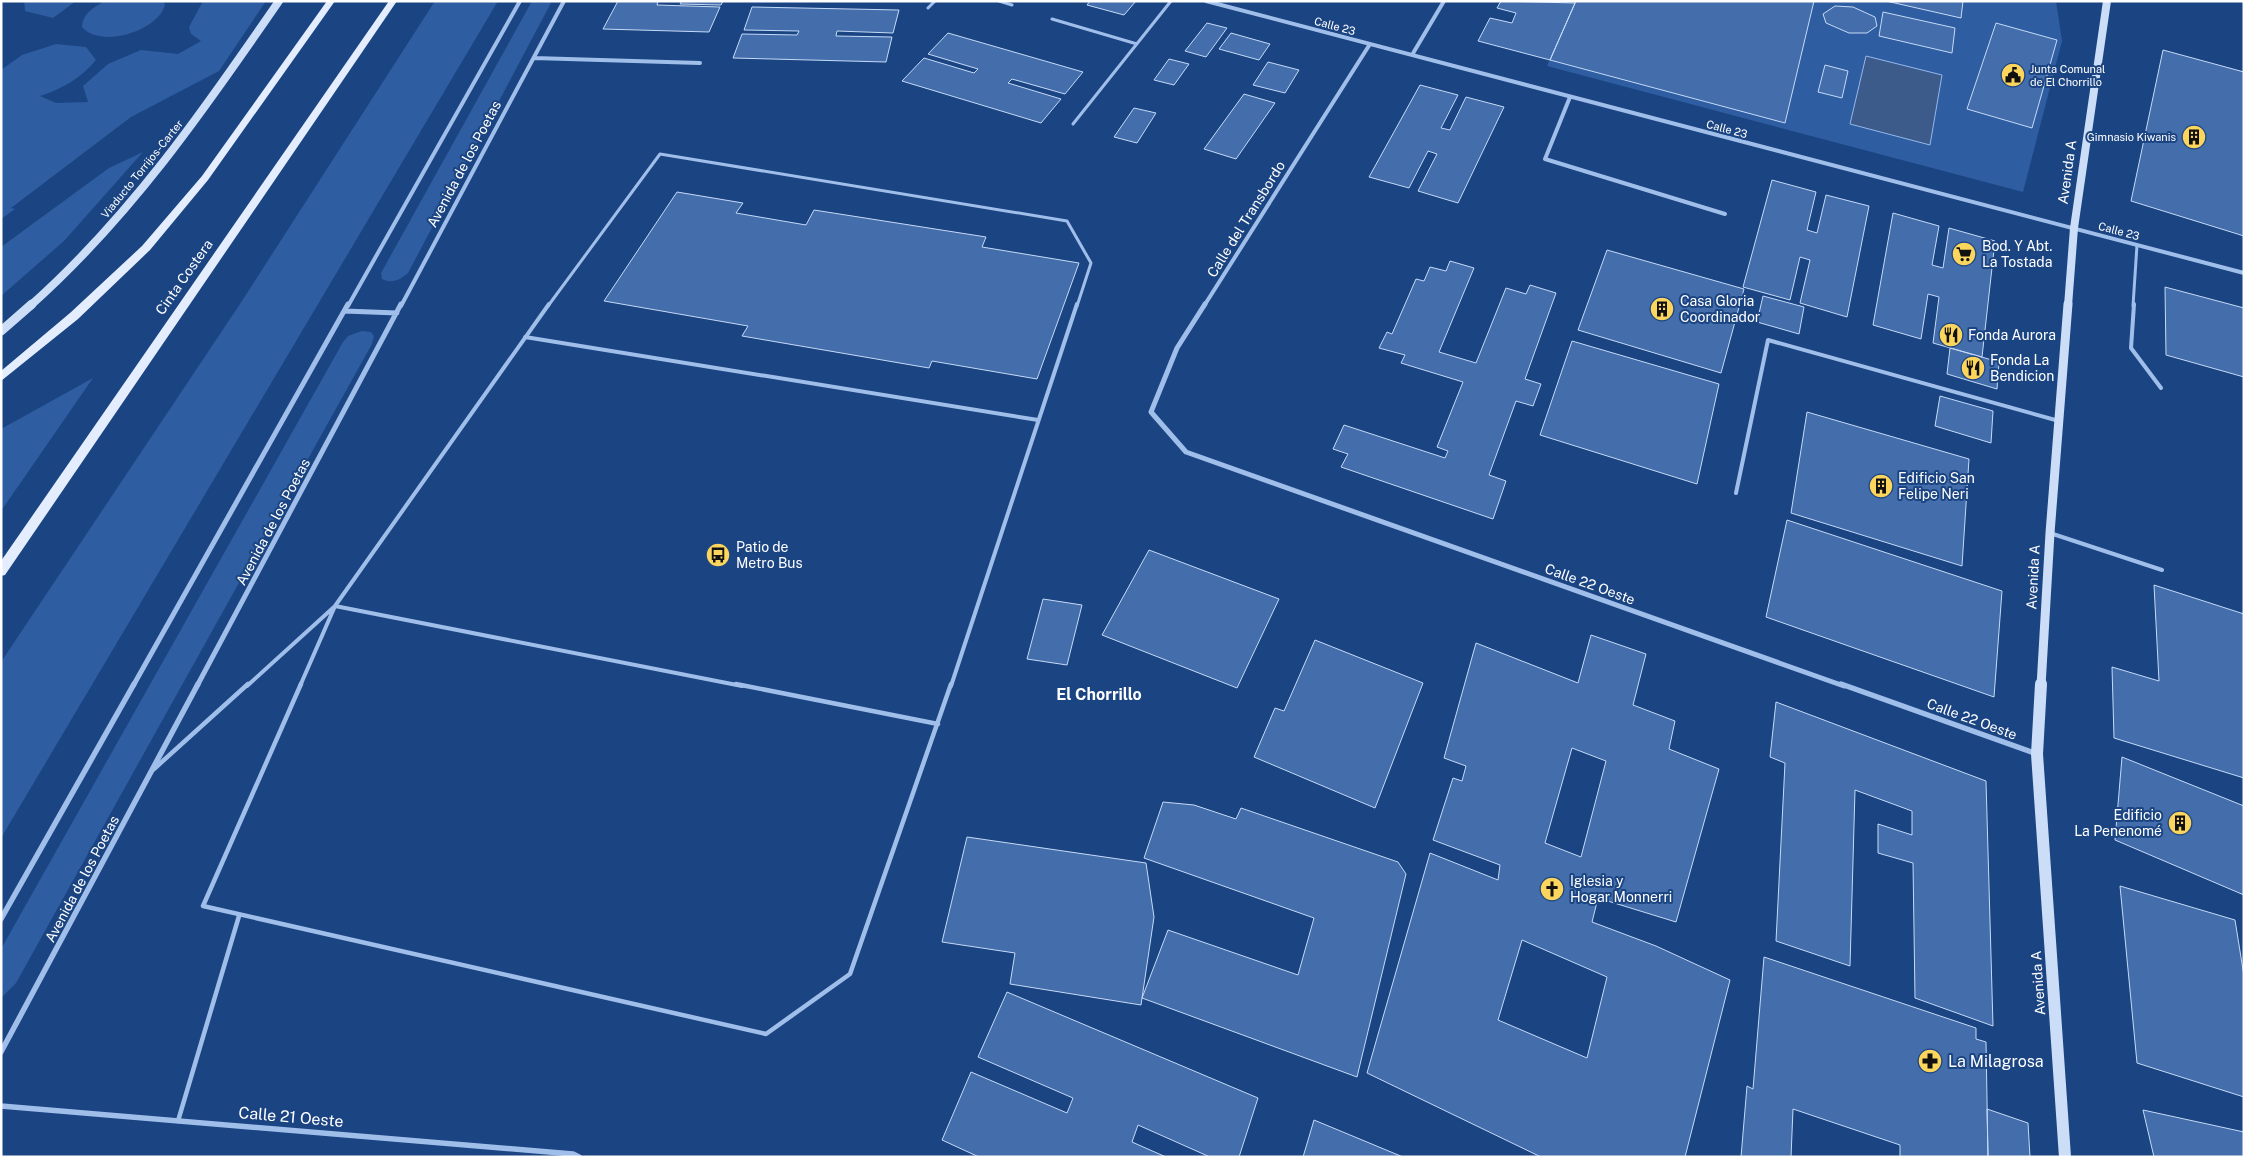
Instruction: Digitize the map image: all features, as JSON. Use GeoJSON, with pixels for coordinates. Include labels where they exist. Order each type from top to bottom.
{"type":"FeatureCollection","features":[{"type":"Feature","properties":{"kind":"main road"},"geometry":{"type":"LineString","coordinates":[[1,378],[74,316],[146,248],[205,178],[331,1]]}},
{"type":"Feature","properties":{"kind":"main road","name":"Cinta Costera"},"geometry":{"type":"LineString","coordinates":[[1,571],[393,1]]}},
{"type":"Feature","properties":{"kind":"street","name":"Viaducto Torrijos-Carter"},"geometry":{"type":"LineString","coordinates":[[1,331],[38,300],[126,210],[187,132],[279,1]]}},
{"type":"Feature","properties":{"kind":"street"},"geometry":{"type":"LineString","coordinates":[[1,918],[520,1]]}},
{"type":"Feature","properties":{"kind":"street","name":"Avenida de los Poetas"},"geometry":{"type":"LineString","coordinates":[[1,1052],[564,1]]}},
{"type":"Feature","properties":{"kind":"street","name":"Calle 23"},"geometry":{"type":"LineString","coordinates":[[1206,1],[2244,273]]}},
{"type":"Feature","properties":{"kind":"street"},"geometry":{"type":"LineString","coordinates":[[1412,55],[1444,1]]}},
{"type":"Feature","properties":{"kind":"street","name":"Avenida A"},"geometry":{"type":"LineString","coordinates":[[2065,1157],[2038,754],[2050,533],[2074,228],[2107,1]]}},
{"type":"Feature","properties":{"kind":"street","name":"Calle del Transbordo"},"geometry":{"type":"LineString","coordinates":[[1151,412],[1177,348],[1370,44]]}},
{"type":"Feature","properties":{"kind":"street"},"geometry":{"type":"LineString","coordinates":[[534,58],[700,63]]}},
{"type":"Feature","properties":{"kind":"street"},"geometry":{"type":"LineString","coordinates":[[1570,97],[1545,159],[1725,214]]}},
{"type":"Feature","properties":{"kind":"street"},"geometry":{"type":"LineString","coordinates":[[345,311],[397,313]]}},
{"type":"Feature","properties":{"kind":"street","name":"Calle 22 Oeste"},"geometry":{"type":"LineString","coordinates":[[1151,412],[1186,452],[2038,754]]}},
{"type":"Feature","properties":{"kind":"street","name":"Calle 21 Oeste"},"geometry":{"type":"LineString","coordinates":[[1,1106],[575,1156]]}},
{"type":"Feature","properties":{"kind":"lane"},"geometry":{"type":"LineString","coordinates":[[928,8],[935,1]]}},
{"type":"Feature","properties":{"kind":"lane"},"geometry":{"type":"LineString","coordinates":[[999,1],[1012,5]]}},
{"type":"Feature","properties":{"kind":"lane"},"geometry":{"type":"LineString","coordinates":[[1073,124],[1171,1]]}},
{"type":"Feature","properties":{"kind":"lane"},"geometry":{"type":"LineString","coordinates":[[1052,19],[1137,44]]}},
{"type":"Feature","properties":{"kind":"lane"},"geometry":{"type":"LineString","coordinates":[[660,154],[1067,221],[1091,263],[1038,420],[938,724],[850,974],[766,1034],[239,916],[203,906],[335,606],[525,337],[660,154]]}},
{"type":"Feature","properties":{"kind":"lane"},"geometry":{"type":"LineString","coordinates":[[2137,244],[2131,348],[2161,388]]}},
{"type":"Feature","properties":{"kind":"lane"},"geometry":{"type":"LineString","coordinates":[[525,337],[1038,420]]}},
{"type":"Feature","properties":{"kind":"lane"},"geometry":{"type":"LineString","coordinates":[[1736,494],[1768,340],[2058,421]]}},
{"type":"Feature","properties":{"kind":"lane"},"geometry":{"type":"LineString","coordinates":[[2050,533],[2162,570]]}},
{"type":"Feature","properties":{"kind":"lane"},"geometry":{"type":"LineString","coordinates":[[154,769],[335,606]]}},
{"type":"Feature","properties":{"kind":"lane"},"geometry":{"type":"LineString","coordinates":[[335,606],[938,724]]}},
{"type":"Feature","properties":{"kind":"lane"},"geometry":{"type":"LineString","coordinates":[[178,1121],[239,916]]}},
{"type":"Feature","properties":{"kind":"shaded area"},"geometry":{"type":"Polygon","coordinates":[[[24,1],[76,1],[53,18],[25,11],[24,1]]]}},
{"type":"Feature","properties":{"kind":"shaded area"},"geometry":{"type":"Polygon","coordinates":[[[105,1],[163,1],[165,5],[152,22],[141,29],[115,37],[91,33],[82,27],[87,14],[105,1]]]}},
{"type":"Feature","properties":{"kind":"shaded area"},"geometry":{"type":"Polygon","coordinates":[[[203,1],[266,1],[219,71],[131,117],[11,208],[15,209],[1,219],[1,70],[22,55],[56,44],[86,47],[96,60],[71,82],[40,96],[56,103],[88,102],[83,86],[108,64],[141,50],[178,54],[201,41],[191,34],[189,27],[203,1]]]}},
{"type":"Feature","properties":{"kind":"shaded area"},"geometry":{"type":"Polygon","coordinates":[[[435,1],[498,1],[1,838],[1,662],[240,304],[435,1]]]}},
{"type":"Feature","properties":{"kind":"shaded area"},"geometry":{"type":"Polygon","coordinates":[[[532,1],[552,1],[408,273],[396,280],[382,279],[381,273],[532,1]]]}},
{"type":"Feature","properties":{"kind":"shaded area"},"geometry":{"type":"Polygon","coordinates":[[[1576,1],[2056,1],[2062,41],[2023,192],[1547,66],[1576,1]]]}},
{"type":"Feature","properties":{"kind":"shaded area"},"geometry":{"type":"Polygon","coordinates":[[[1866,56],[1942,75],[1930,145],[1850,124],[1866,56]]]}},
{"type":"Feature","properties":{"kind":"shaded area"},"geometry":{"type":"Polygon","coordinates":[[[143,152],[64,241],[1,296],[1,247],[109,168],[143,152]]]}},
{"type":"Feature","properties":{"kind":"shaded area"},"geometry":{"type":"Polygon","coordinates":[[[362,331],[371,332],[374,336],[372,344],[16,983],[1,998],[1,949],[343,342],[348,336],[362,331]]]}},
{"type":"Feature","properties":{"kind":"shaded area"},"geometry":{"type":"Polygon","coordinates":[[[93,378],[1,511],[1,429],[93,378]]]}},
{"type":"Feature","properties":{"kind":"building"},"geometry":{"type":"Polygon","coordinates":[[[618,1],[658,1],[657,5],[720,7],[709,32],[603,29],[618,1]]]}},
{"type":"Feature","properties":{"kind":"building"},"geometry":{"type":"Polygon","coordinates":[[[682,1],[723,1],[721,5],[680,4],[682,1]]]}},
{"type":"Feature","properties":{"kind":"building"},"geometry":{"type":"Polygon","coordinates":[[[1090,1],[1136,1],[1124,15],[1087,5],[1090,1]]]}},
{"type":"Feature","properties":{"kind":"building"},"geometry":{"type":"Polygon","coordinates":[[[1501,1],[1575,3],[1550,60],[1478,41],[1490,18],[1512,23],[1516,13],[1497,8],[1501,1]]]}},
{"type":"Feature","properties":{"kind":"building"},"geometry":{"type":"Polygon","coordinates":[[[1576,1],[1814,1],[1785,123],[1550,60],[1576,1]]]}},
{"type":"Feature","properties":{"kind":"building"},"geometry":{"type":"Polygon","coordinates":[[[1886,1],[1963,1],[1961,18],[1886,1]]]}},
{"type":"Feature","properties":{"kind":"building"},"geometry":{"type":"Polygon","coordinates":[[[1835,6],[1853,7],[1875,17],[1877,26],[1867,33],[1849,33],[1826,23],[1823,14],[1835,6]]]}},
{"type":"Feature","properties":{"kind":"building"},"geometry":{"type":"Polygon","coordinates":[[[752,7],[899,10],[893,33],[837,31],[836,36],[892,37],[886,62],[733,58],[742,34],[797,35],[799,31],[744,30],[752,7]]]}},
{"type":"Feature","properties":{"kind":"building"},"geometry":{"type":"Polygon","coordinates":[[[1883,12],[1955,28],[1952,53],[1879,36],[1883,12]]]}},
{"type":"Feature","properties":{"kind":"building"},"geometry":{"type":"Polygon","coordinates":[[[1207,23],[1227,28],[1206,57],[1185,51],[1207,23]]]}},
{"type":"Feature","properties":{"kind":"building","name":"Junta Comunal de El Chorrillo"},"geometry":{"type":"Polygon","coordinates":[[[1996,23],[2057,40],[2032,128],[1967,109],[1996,23]]]}},
{"type":"Feature","properties":{"kind":"building"},"geometry":{"type":"Polygon","coordinates":[[[948,33],[1083,72],[1065,94],[1012,79],[1008,83],[1061,99],[1041,123],[902,81],[924,58],[974,73],[978,69],[928,54],[948,33]]]}},
{"type":"Feature","properties":{"kind":"building"},"geometry":{"type":"Polygon","coordinates":[[[1231,33],[1270,44],[1259,60],[1219,49],[1231,33]]]}},
{"type":"Feature","properties":{"kind":"building","name":"Gimnasio Kiwanis"},"geometry":{"type":"Polygon","coordinates":[[[2163,50],[2244,72],[2244,236],[2131,201],[2163,50]]]}},
{"type":"Feature","properties":{"kind":"building"},"geometry":{"type":"Polygon","coordinates":[[[1169,59],[1189,64],[1174,85],[1154,80],[1169,59]]]}},
{"type":"Feature","properties":{"kind":"building"},"geometry":{"type":"Polygon","coordinates":[[[1268,62],[1299,70],[1285,93],[1253,85],[1268,62]]]}},
{"type":"Feature","properties":{"kind":"building"},"geometry":{"type":"Polygon","coordinates":[[[1825,65],[1848,71],[1842,98],[1818,92],[1825,65]]]}},
{"type":"Feature","properties":{"kind":"building"},"geometry":{"type":"Polygon","coordinates":[[[1420,85],[1458,95],[1441,128],[1450,130],[1466,97],[1504,107],[1458,203],[1418,191],[1437,154],[1428,151],[1409,188],[1369,177],[1420,85]]]}},
{"type":"Feature","properties":{"kind":"building"},"geometry":{"type":"Polygon","coordinates":[[[1244,94],[1275,103],[1236,159],[1204,149],[1244,94]]]}},
{"type":"Feature","properties":{"kind":"building"},"geometry":{"type":"Polygon","coordinates":[[[1134,108],[1156,113],[1137,143],[1114,137],[1134,108]]]}},
{"type":"Feature","properties":{"kind":"building"},"geometry":{"type":"Polygon","coordinates":[[[1772,180],[1816,192],[1807,230],[1817,233],[1826,195],[1869,206],[1847,317],[1800,303],[1810,260],[1800,257],[1790,300],[1743,287],[1772,180]]]}},
{"type":"Feature","properties":{"kind":"building"},"geometry":{"type":"Polygon","coordinates":[[[677,192],[743,203],[736,213],[806,225],[814,210],[986,237],[982,247],[1079,263],[1037,379],[932,361],[929,368],[742,336],[748,326],[604,301],[677,192]]]}},
{"type":"Feature","properties":{"kind":"building"},"geometry":{"type":"Polygon","coordinates":[[[1893,213],[1939,226],[1932,265],[1943,268],[1949,228],[1995,241],[1982,357],[1933,343],[1939,297],[1928,294],[1921,339],[1873,325],[1893,213]]]}},
{"type":"Feature","properties":{"kind":"building","name":"Casa Gloria Coordinador"},"geometry":{"type":"Polygon","coordinates":[[[1607,250],[1744,289],[1721,373],[1578,330],[1607,250]]]}},
{"type":"Feature","properties":{"kind":"building"},"geometry":{"type":"Polygon","coordinates":[[[1450,261],[1474,268],[1439,352],[1476,363],[1506,288],[1526,294],[1530,285],[1556,293],[1525,379],[1541,384],[1533,406],[1516,401],[1489,475],[1506,481],[1493,519],[1341,467],[1348,454],[1333,449],[1344,425],[1445,458],[1448,451],[1437,447],[1463,382],[1401,363],[1405,355],[1379,348],[1387,332],[1392,334],[1416,279],[1424,281],[1430,267],[1446,271],[1450,261]]]}},
{"type":"Feature","properties":{"kind":"building"},"geometry":{"type":"Polygon","coordinates":[[[2165,287],[2244,308],[2244,377],[2166,355],[2165,287]]]}},
{"type":"Feature","properties":{"kind":"building"},"geometry":{"type":"Polygon","coordinates":[[[1763,296],[1804,307],[1799,334],[1757,322],[1763,296]]]}},
{"type":"Feature","properties":{"kind":"building"},"geometry":{"type":"Polygon","coordinates":[[[1572,341],[1719,384],[1697,484],[1540,435],[1572,341]]]}},
{"type":"Feature","properties":{"kind":"building","name":"Fonda La Bendicion"},"geometry":{"type":"Polygon","coordinates":[[[1950,348],[1999,362],[1997,389],[1947,374],[1950,348]]]}},
{"type":"Feature","properties":{"kind":"building"},"geometry":{"type":"Polygon","coordinates":[[[1940,396],[1993,411],[1991,443],[1935,426],[1940,396]]]}},
{"type":"Feature","properties":{"kind":"building","name":"Edificio San Felipe Neri"},"geometry":{"type":"Polygon","coordinates":[[[1807,412],[1969,459],[1962,566],[1791,513],[1807,412]]]}},
{"type":"Feature","properties":{"kind":"building"},"geometry":{"type":"Polygon","coordinates":[[[1787,520],[2002,591],[1994,697],[1766,617],[1787,520]]]}},
{"type":"Feature","properties":{"kind":"building"},"geometry":{"type":"Polygon","coordinates":[[[1149,550],[1279,599],[1237,688],[1102,635],[1149,550]]]}},
{"type":"Feature","properties":{"kind":"building"},"geometry":{"type":"Polygon","coordinates":[[[2154,585],[2244,614],[2244,778],[2114,738],[2112,667],[2159,681],[2154,585]]]}},
{"type":"Feature","properties":{"kind":"building"},"geometry":{"type":"Polygon","coordinates":[[[1043,599],[1082,605],[1067,665],[1027,659],[1043,599]]]}},
{"type":"Feature","properties":{"kind":"building","name":"Iglesia y Hogar Monnerri"},"geometry":{"type":"Polygon","coordinates":[[[1591,635],[1646,654],[1633,705],[1675,721],[1669,749],[1719,769],[1676,922],[1598,898],[1592,922],[1656,946],[1730,980],[1685,1157],[1541,1157],[1367,1073],[1430,853],[1498,880],[1500,865],[1433,840],[1453,778],[1462,781],[1466,766],[1444,758],[1476,643],[1578,683],[1591,635]],[[1572,748],[1545,843],[1581,857],[1606,761],[1572,748]],[[1522,940],[1498,1020],[1587,1058],[1607,977],[1522,940]]]}},
{"type":"Feature","properties":{"kind":"building"},"geometry":{"type":"Polygon","coordinates":[[[1315,640],[1423,683],[1375,808],[1254,757],[1275,708],[1284,711],[1315,640]]]}},
{"type":"Feature","properties":{"kind":"building"},"geometry":{"type":"Polygon","coordinates":[[[1776,702],[1986,781],[1993,1026],[1915,998],[1913,863],[1878,853],[1878,824],[1912,835],[1912,811],[1855,790],[1850,966],[1776,941],[1785,763],[1770,757],[1776,702]]]}},
{"type":"Feature","properties":{"kind":"building","name":"Edificio La Penenomé"},"geometry":{"type":"Polygon","coordinates":[[[2122,757],[2244,806],[2244,895],[2115,840],[2122,757]]]}},
{"type":"Feature","properties":{"kind":"building"},"geometry":{"type":"Polygon","coordinates":[[[1163,802],[1194,805],[1236,819],[1241,808],[1398,862],[1406,874],[1357,1077],[1142,998],[1168,930],[1298,975],[1314,918],[1144,858],[1163,802]]]}},
{"type":"Feature","properties":{"kind":"building"},"geometry":{"type":"Polygon","coordinates":[[[967,837],[1146,863],[1154,917],[1141,1005],[1010,984],[1015,953],[942,942],[967,837]]]}},
{"type":"Feature","properties":{"kind":"building"},"geometry":{"type":"Polygon","coordinates":[[[2120,886],[2235,920],[2244,976],[2244,1097],[2137,1063],[2120,886]]]}},
{"type":"Feature","properties":{"kind":"building"},"geometry":{"type":"Polygon","coordinates":[[[1764,957],[1976,1028],[1976,1039],[1986,1042],[1988,1157],[1900,1157],[1900,1145],[1793,1109],[1791,1157],[1741,1157],[1747,1086],[1753,1089],[1764,957]]]}},
{"type":"Feature","properties":{"kind":"building"},"geometry":{"type":"Polygon","coordinates":[[[1007,992],[1258,1098],[1239,1157],[1210,1157],[1138,1125],[1132,1142],[1166,1157],[979,1157],[942,1140],[971,1072],[1067,1113],[1073,1098],[978,1057],[1007,992]]]}},
{"type":"Feature","properties":{"kind":"building"},"geometry":{"type":"Polygon","coordinates":[[[1987,1109],[2028,1123],[2030,1157],[1988,1157],[1987,1109]]]}},
{"type":"Feature","properties":{"kind":"building"},"geometry":{"type":"Polygon","coordinates":[[[2143,1110],[2244,1132],[2244,1157],[2154,1157],[2143,1110]]]}},
{"type":"Feature","properties":{"kind":"building"},"geometry":{"type":"Polygon","coordinates":[[[1314,1120],[1403,1157],[1303,1157],[1314,1120]]]}},
{"type":"Feature","properties":{"kind":"place","name":"Junta Comunal de El Chorrillo"},"geometry":{"type":"Point","coordinates":[2013,75]}},
{"type":"Feature","properties":{"kind":"place","name":"Gimnasio Kiwanis"},"geometry":{"type":"Point","coordinates":[2194,137]}},
{"type":"Feature","properties":{"kind":"place","name":"Bod. Y Abt. La Tostada"},"geometry":{"type":"Point","coordinates":[1964,254]}},
{"type":"Feature","properties":{"kind":"place","name":"Casa Gloria Coordinador"},"geometry":{"type":"Point","coordinates":[1662,309]}},
{"type":"Feature","properties":{"kind":"place","name":"Fonda Aurora"},"geometry":{"type":"Point","coordinates":[1951,335]}},
{"type":"Feature","properties":{"kind":"place","name":"Fonda La Bendicion"},"geometry":{"type":"Point","coordinates":[1973,368]}},
{"type":"Feature","properties":{"kind":"place","name":"Edificio San Felipe Neri"},"geometry":{"type":"Point","coordinates":[1881,486]}},
{"type":"Feature","properties":{"kind":"place","name":"Patio de Metro Bus"},"geometry":{"type":"Point","coordinates":[718,555]}},
{"type":"Feature","properties":{"kind":"place","name":"Edificio La Penenomé"},"geometry":{"type":"Point","coordinates":[2180,823]}},
{"type":"Feature","properties":{"kind":"place","name":"Iglesia y Hogar Monnerri"},"geometry":{"type":"Point","coordinates":[1552,889]}},
{"type":"Feature","properties":{"kind":"place","name":"La Milagrosa"},"geometry":{"type":"Point","coordinates":[1930,1061]}},
{"type":"Feature","properties":{"kind":"district","name":"El Chorrillo"},"geometry":{"type":"Point","coordinates":[1099,694]}}]}
